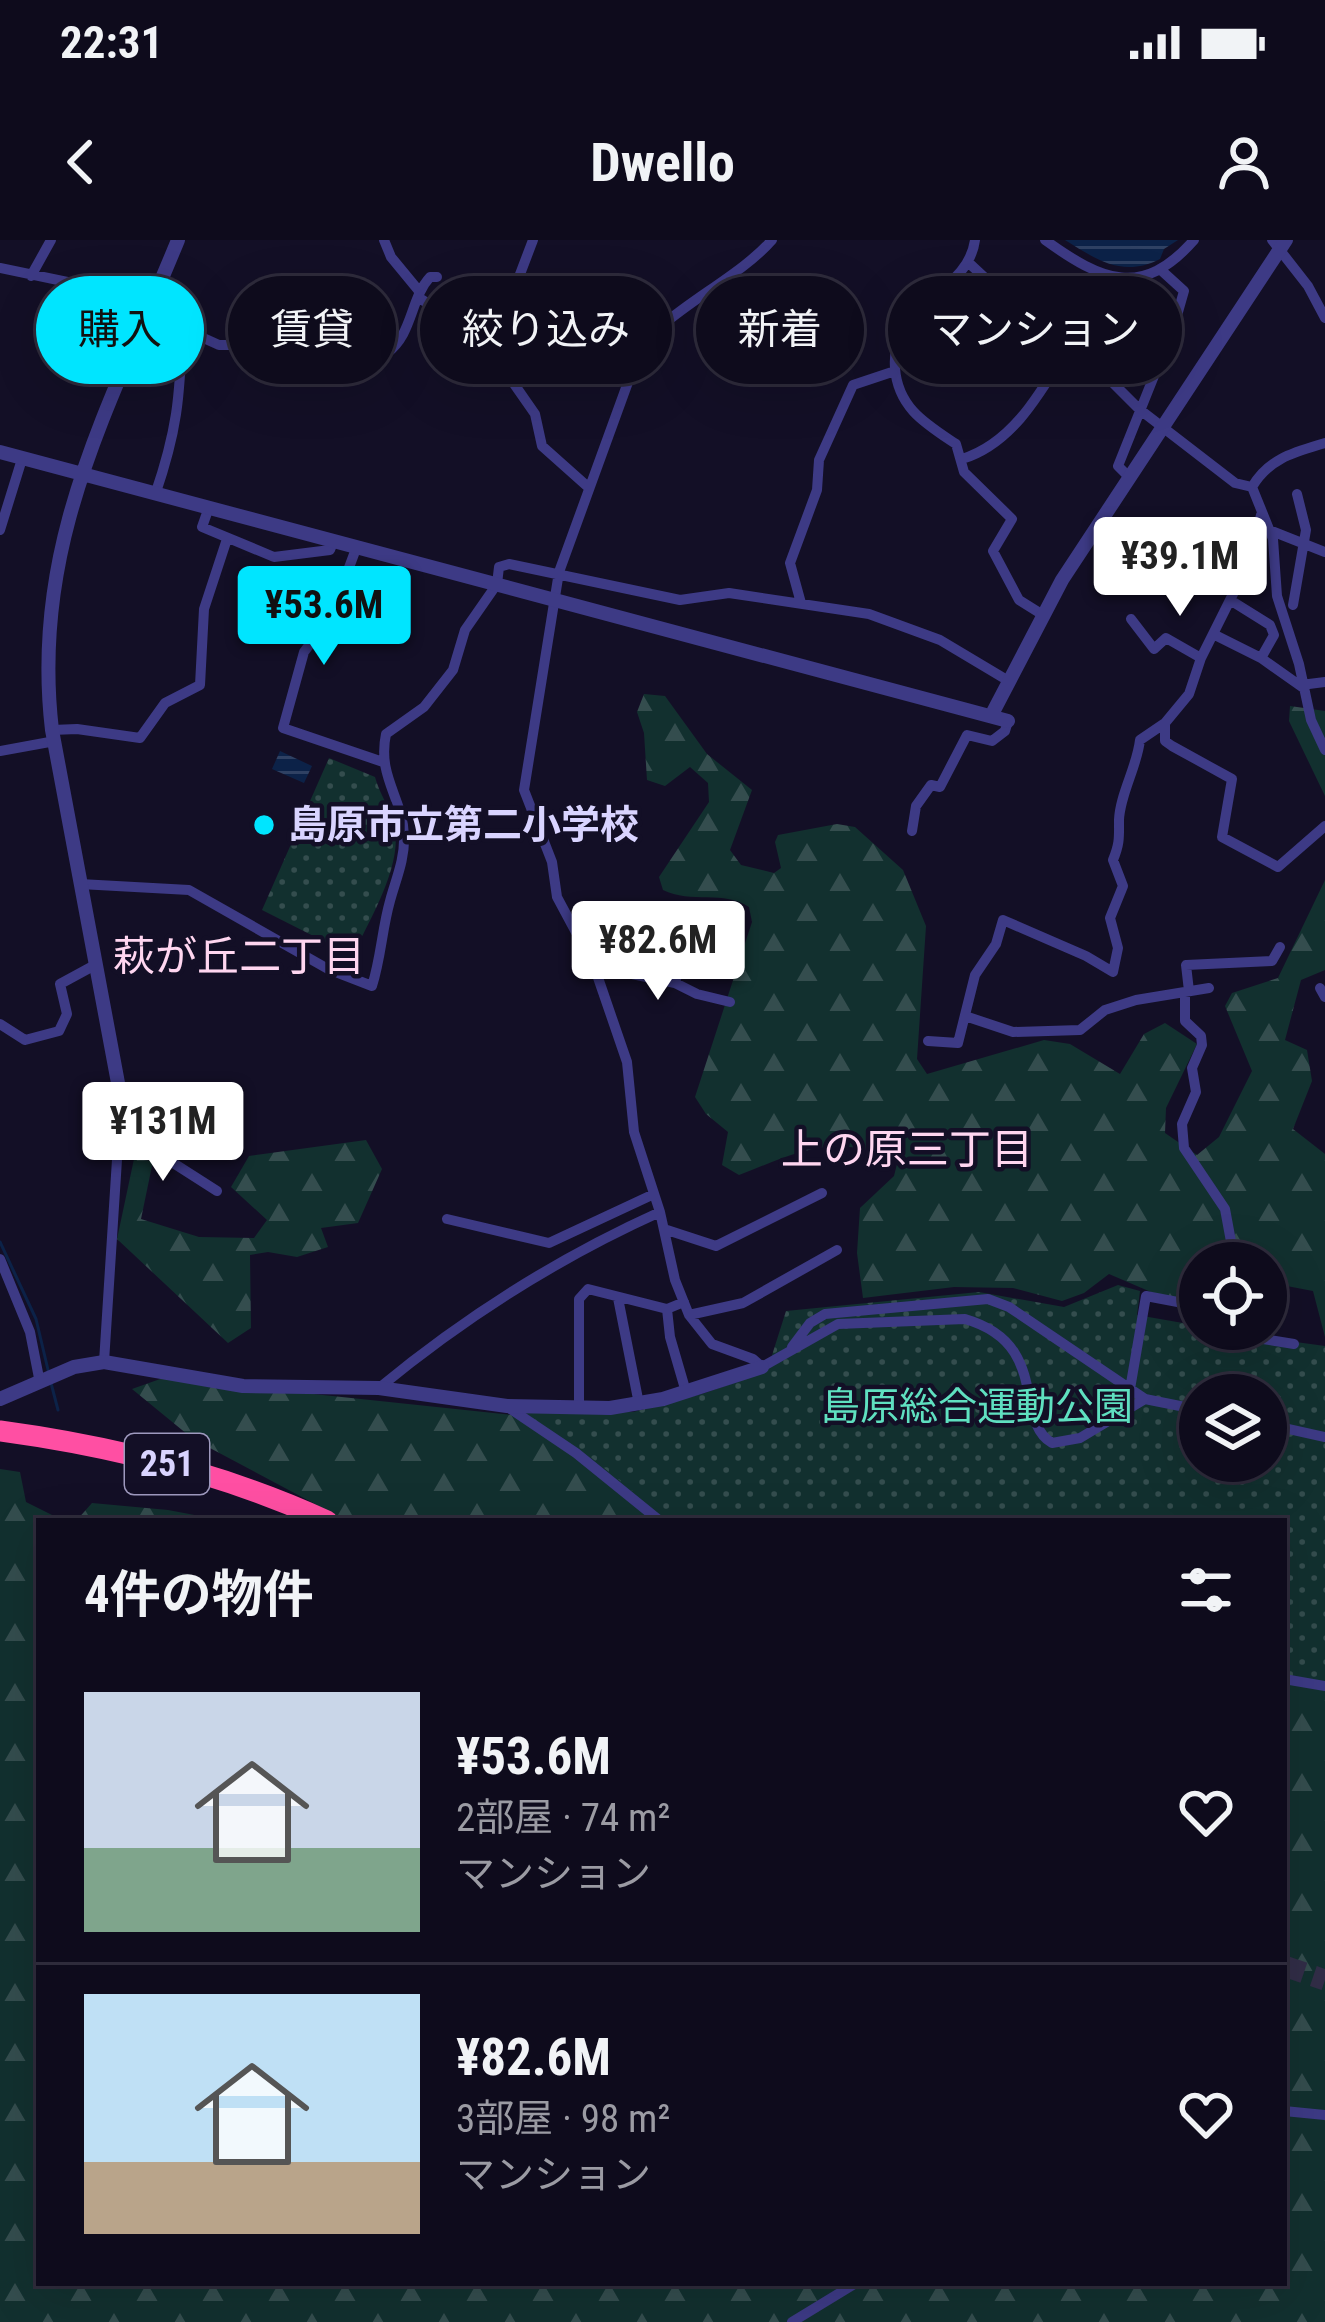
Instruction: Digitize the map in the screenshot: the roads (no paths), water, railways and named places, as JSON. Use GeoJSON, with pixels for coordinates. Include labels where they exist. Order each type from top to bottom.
{"type":"FeatureCollection","features":[{"type":"Feature","properties":{"kind":"highway","name":"251"},"geometry":{"type":"LineString","coordinates":[[0,1431],[181,1468],[319,1518]]}},
{"type":"Feature","properties":{"kind":"street"},"geometry":{"type":"LineString","coordinates":[[31,276],[51,240]]}},
{"type":"Feature","properties":{"kind":"street"},"geometry":{"type":"LineString","coordinates":[[163,276],[178,240]]}},
{"type":"Feature","properties":{"kind":"street"},"geometry":{"type":"LineString","coordinates":[[204,339],[219,345],[308,345],[387,353],[403,337],[419,294],[384,240]]}},
{"type":"Feature","properties":{"kind":"street"},"geometry":{"type":"LineString","coordinates":[[518,276],[533,240]]}},
{"type":"Feature","properties":{"kind":"street"},"geometry":{"type":"LineString","coordinates":[[762,1367],[712,1343],[689,1315],[634,1132],[627,1062],[594,966],[557,897],[552,862],[524,790],[559,572],[633,367],[648,338],[772,240]]}},
{"type":"Feature","properties":{"kind":"street"},"geometry":{"type":"LineString","coordinates":[[956,276],[970,264],[975,240]]}},
{"type":"Feature","properties":{"kind":"street"},"geometry":{"type":"LineString","coordinates":[[1045,240],[1120,280],[1162,272],[1194,240]]}},
{"type":"Feature","properties":{"kind":"street"},"geometry":{"type":"LineString","coordinates":[[991,716],[1043,615],[1279,244],[1325,318]]}},
{"type":"Feature","properties":{"kind":"street"},"geometry":{"type":"LineString","coordinates":[[970,264],[982,276]]}},
{"type":"Feature","properties":{"kind":"street"},"geometry":{"type":"LineString","coordinates":[[0,268],[36,277]]}},
{"type":"Feature","properties":{"kind":"street"},"geometry":{"type":"LineString","coordinates":[[1130,478],[1118,466],[1184,291],[1162,272]]}},
{"type":"Feature","properties":{"kind":"street"},"geometry":{"type":"LineString","coordinates":[[801,603],[790,563],[818,490],[819,460],[833,423],[853,385],[888,373]]}},
{"type":"Feature","properties":{"kind":"street"},"geometry":{"type":"LineString","coordinates":[[104,1362],[118,1144],[124,1115],[46,672],[48,614],[58,549],[80,474],[118,384]]}},
{"type":"Feature","properties":{"kind":"street"},"geometry":{"type":"LineString","coordinates":[[155,495],[174,441],[181,384]]}},
{"type":"Feature","properties":{"kind":"street"},"geometry":{"type":"LineString","coordinates":[[516,384],[535,414],[542,446],[588,487]]}},
{"type":"Feature","properties":{"kind":"street"},"geometry":{"type":"LineString","coordinates":[[899,384],[903,400],[917,418],[956,444],[964,472],[1012,519],[993,551],[1019,600],[1043,615]]}},
{"type":"Feature","properties":{"kind":"street"},"geometry":{"type":"LineString","coordinates":[[962,458],[982,453],[1015,424],[1043,384]]}},
{"type":"Feature","properties":{"kind":"street"},"geometry":{"type":"LineString","coordinates":[[1114,384],[1139,410],[1235,483],[1252,487]]}},
{"type":"Feature","properties":{"kind":"street"},"geometry":{"type":"LineString","coordinates":[[1252,487],[1261,473],[1286,454],[1325,443]]}},
{"type":"Feature","properties":{"kind":"street"},"geometry":{"type":"LineString","coordinates":[[0,452],[1008,721],[992,740],[967,735],[940,787],[931,785],[916,806],[912,831]]}},
{"type":"Feature","properties":{"kind":"street"},"geometry":{"type":"LineString","coordinates":[[0,530],[22,458]]}},
{"type":"Feature","properties":{"kind":"street"},"geometry":{"type":"LineString","coordinates":[[1252,487],[1274,539],[1276,596],[1325,750]]}},
{"type":"Feature","properties":{"kind":"street"},"geometry":{"type":"LineString","coordinates":[[1293,604],[1306,530],[1298,494]]}},
{"type":"Feature","properties":{"kind":"street"},"geometry":{"type":"LineString","coordinates":[[208,510],[202,527],[281,558],[330,550],[334,540]]}},
{"type":"Feature","properties":{"kind":"street"},"geometry":{"type":"LineString","coordinates":[[928,1041],[958,1043],[975,975],[996,944],[1003,920],[1113,972],[1118,948],[1110,917],[1123,886],[1113,860],[1123,838],[1119,820],[1138,763],[1140,740],[1165,723],[1189,694],[1238,584],[1238,556],[1261,515]]}},
{"type":"Feature","properties":{"kind":"street"},"geometry":{"type":"LineString","coordinates":[[1269,530],[1325,552]]}},
{"type":"Feature","properties":{"kind":"street"},"geometry":{"type":"LineString","coordinates":[[0,751],[77,729],[140,738],[165,703],[200,685],[204,609],[227,539]]}},
{"type":"Feature","properties":{"kind":"street"},"geometry":{"type":"LineString","coordinates":[[357,546],[331,616],[304,652],[283,728],[383,762]]}},
{"type":"Feature","properties":{"kind":"street"},"geometry":{"type":"LineString","coordinates":[[80,884],[189,890],[328,969],[372,986],[403,860],[401,813],[383,762],[388,730],[424,706],[453,670],[465,630],[497,584],[499,567],[509,564],[680,600],[729,593],[869,614],[940,640],[1007,680]]}},
{"type":"Feature","properties":{"kind":"street"},"geometry":{"type":"LineString","coordinates":[[1230,599],[1270,625],[1274,635],[1261,658]]}},
{"type":"Feature","properties":{"kind":"street"},"geometry":{"type":"LineString","coordinates":[[1131,619],[1154,649],[1166,638],[1202,658]]}},
{"type":"Feature","properties":{"kind":"street"},"geometry":{"type":"LineString","coordinates":[[1213,634],[1302,686],[1325,682]]}},
{"type":"Feature","properties":{"kind":"street"},"geometry":{"type":"LineString","coordinates":[[1165,723],[1166,741],[1232,779],[1222,837],[1278,868],[1325,826]]}},
{"type":"Feature","properties":{"kind":"street"},"geometry":{"type":"LineString","coordinates":[[675,983],[685,945],[706,916]]}},
{"type":"Feature","properties":{"kind":"street"},"geometry":{"type":"LineString","coordinates":[[1231,1242],[1225,1209],[1184,1148],[1183,1124],[1196,1092],[1192,1067],[1202,1045],[1201,1036],[1186,1021],[1186,965],[1272,961],[1280,947]]}},
{"type":"Feature","properties":{"kind":"street"},"geometry":{"type":"LineString","coordinates":[[0,1024],[26,1040],[59,1031],[67,1014],[60,984],[95,965]]}},
{"type":"Feature","properties":{"kind":"street"},"geometry":{"type":"LineString","coordinates":[[594,966],[675,983],[730,1002]]}},
{"type":"Feature","properties":{"kind":"street"},"geometry":{"type":"LineString","coordinates":[[964,1016],[1013,1032],[1080,1030],[1105,1010],[1209,988]]}},
{"type":"Feature","properties":{"kind":"street"},"geometry":{"type":"LineString","coordinates":[[118,1144],[149,1142],[217,1191]]}},
{"type":"Feature","properties":{"kind":"street"},"geometry":{"type":"LineString","coordinates":[[664,1229],[716,1246],[822,1193]]}},
{"type":"Feature","properties":{"kind":"street"},"geometry":{"type":"LineString","coordinates":[[447,1219],[549,1243],[654,1194]]}},
{"type":"Feature","properties":{"kind":"street"},"geometry":{"type":"LineString","coordinates":[[379,1388],[435,1342],[538,1274],[660,1212]]}},
{"type":"Feature","properties":{"kind":"street"},"geometry":{"type":"LineString","coordinates":[[689,1315],[743,1303],[837,1250]]}},
{"type":"Feature","properties":{"kind":"street"},"geometry":{"type":"LineString","coordinates":[[0,1259],[47,1380]]}},
{"type":"Feature","properties":{"kind":"street"},"geometry":{"type":"LineString","coordinates":[[579,1409],[579,1299],[587,1289],[667,1309],[684,1301]]}},
{"type":"Feature","properties":{"kind":"street"},"geometry":{"type":"LineString","coordinates":[[1130,1389],[1146,1295],[1179,1305]]}},
{"type":"Feature","properties":{"kind":"street"},"geometry":{"type":"LineString","coordinates":[[618,1298],[639,1404]]}},
{"type":"Feature","properties":{"kind":"street"},"geometry":{"type":"LineString","coordinates":[[787,1354],[819,1316],[976,1298],[1010,1307],[1144,1399],[1179,1406]]}},
{"type":"Feature","properties":{"kind":"street"},"geometry":{"type":"LineString","coordinates":[[667,1309],[686,1392]]}},
{"type":"Feature","properties":{"kind":"street"},"geometry":{"type":"LineString","coordinates":[[0,1399],[74,1367],[104,1362],[243,1386],[379,1388],[507,1406],[579,1409],[639,1404],[686,1392],[762,1367],[824,1329],[851,1321],[965,1319],[993,1331],[1013,1351],[1028,1382],[1038,1433],[1052,1443],[1080,1438],[1144,1399]]}},
{"type":"Feature","properties":{"kind":"street"},"geometry":{"type":"LineString","coordinates":[[1287,1343],[1294,1344]]}},
{"type":"Feature","properties":{"kind":"street"},"geometry":{"type":"LineString","coordinates":[[507,1406],[656,1518]]}},
{"type":"Feature","properties":{"kind":"street"},"geometry":{"type":"LineString","coordinates":[[1287,1429],[1325,1437]]}},
{"type":"Feature","properties":{"kind":"street"},"geometry":{"type":"LineString","coordinates":[[1287,1680],[1325,1686]]}},
{"type":"Feature","properties":{"kind":"street"},"geometry":{"type":"LineString","coordinates":[[1287,2111],[1325,2115]]}},
{"type":"Feature","properties":{"kind":"street"},"geometry":{"type":"LineString","coordinates":[[791,2322],[851,2286]]}},
{"type":"Feature","properties":{"kind":"water"},"geometry":{"type":"Polygon","coordinates":[[[1065,240],[1178,240],[1164,249],[1160,259],[1122,267],[1065,240]]]}},
{"type":"Feature","properties":{"kind":"water"},"geometry":{"type":"Polygon","coordinates":[[[280,751],[312,766],[304,783],[272,769],[280,751]]]}},
{"type":"Feature","properties":{"kind":"waterway"},"geometry":{"type":"LineString","coordinates":[[0,1242],[36,1319],[49,1374]]}},
{"type":"Feature","properties":{"kind":"waterway"},"geometry":{"type":"LineString","coordinates":[[51,1383],[58,1410]]}},
{"type":"Feature","properties":{"kind":"tunnel"},"geometry":{"type":"LineString","coordinates":[[1287,1967],[1325,1980]]}},
{"type":"Feature","properties":{"kind":"place","name":"島原市立第二小学校"},"geometry":{"type":"Point","coordinates":[264,825]}},
{"type":"Feature","properties":{"kind":"district","name":"萩が丘二丁目"},"geometry":{"type":"Point","coordinates":[239,956]}},
{"type":"Feature","properties":{"kind":"district","name":"上の原三丁目"},"geometry":{"type":"Point","coordinates":[907,1149]}},
{"type":"Feature","properties":{"kind":"park label","name":"島原総合運動公園"},"geometry":{"type":"Point","coordinates":[977,1407]}}]}
